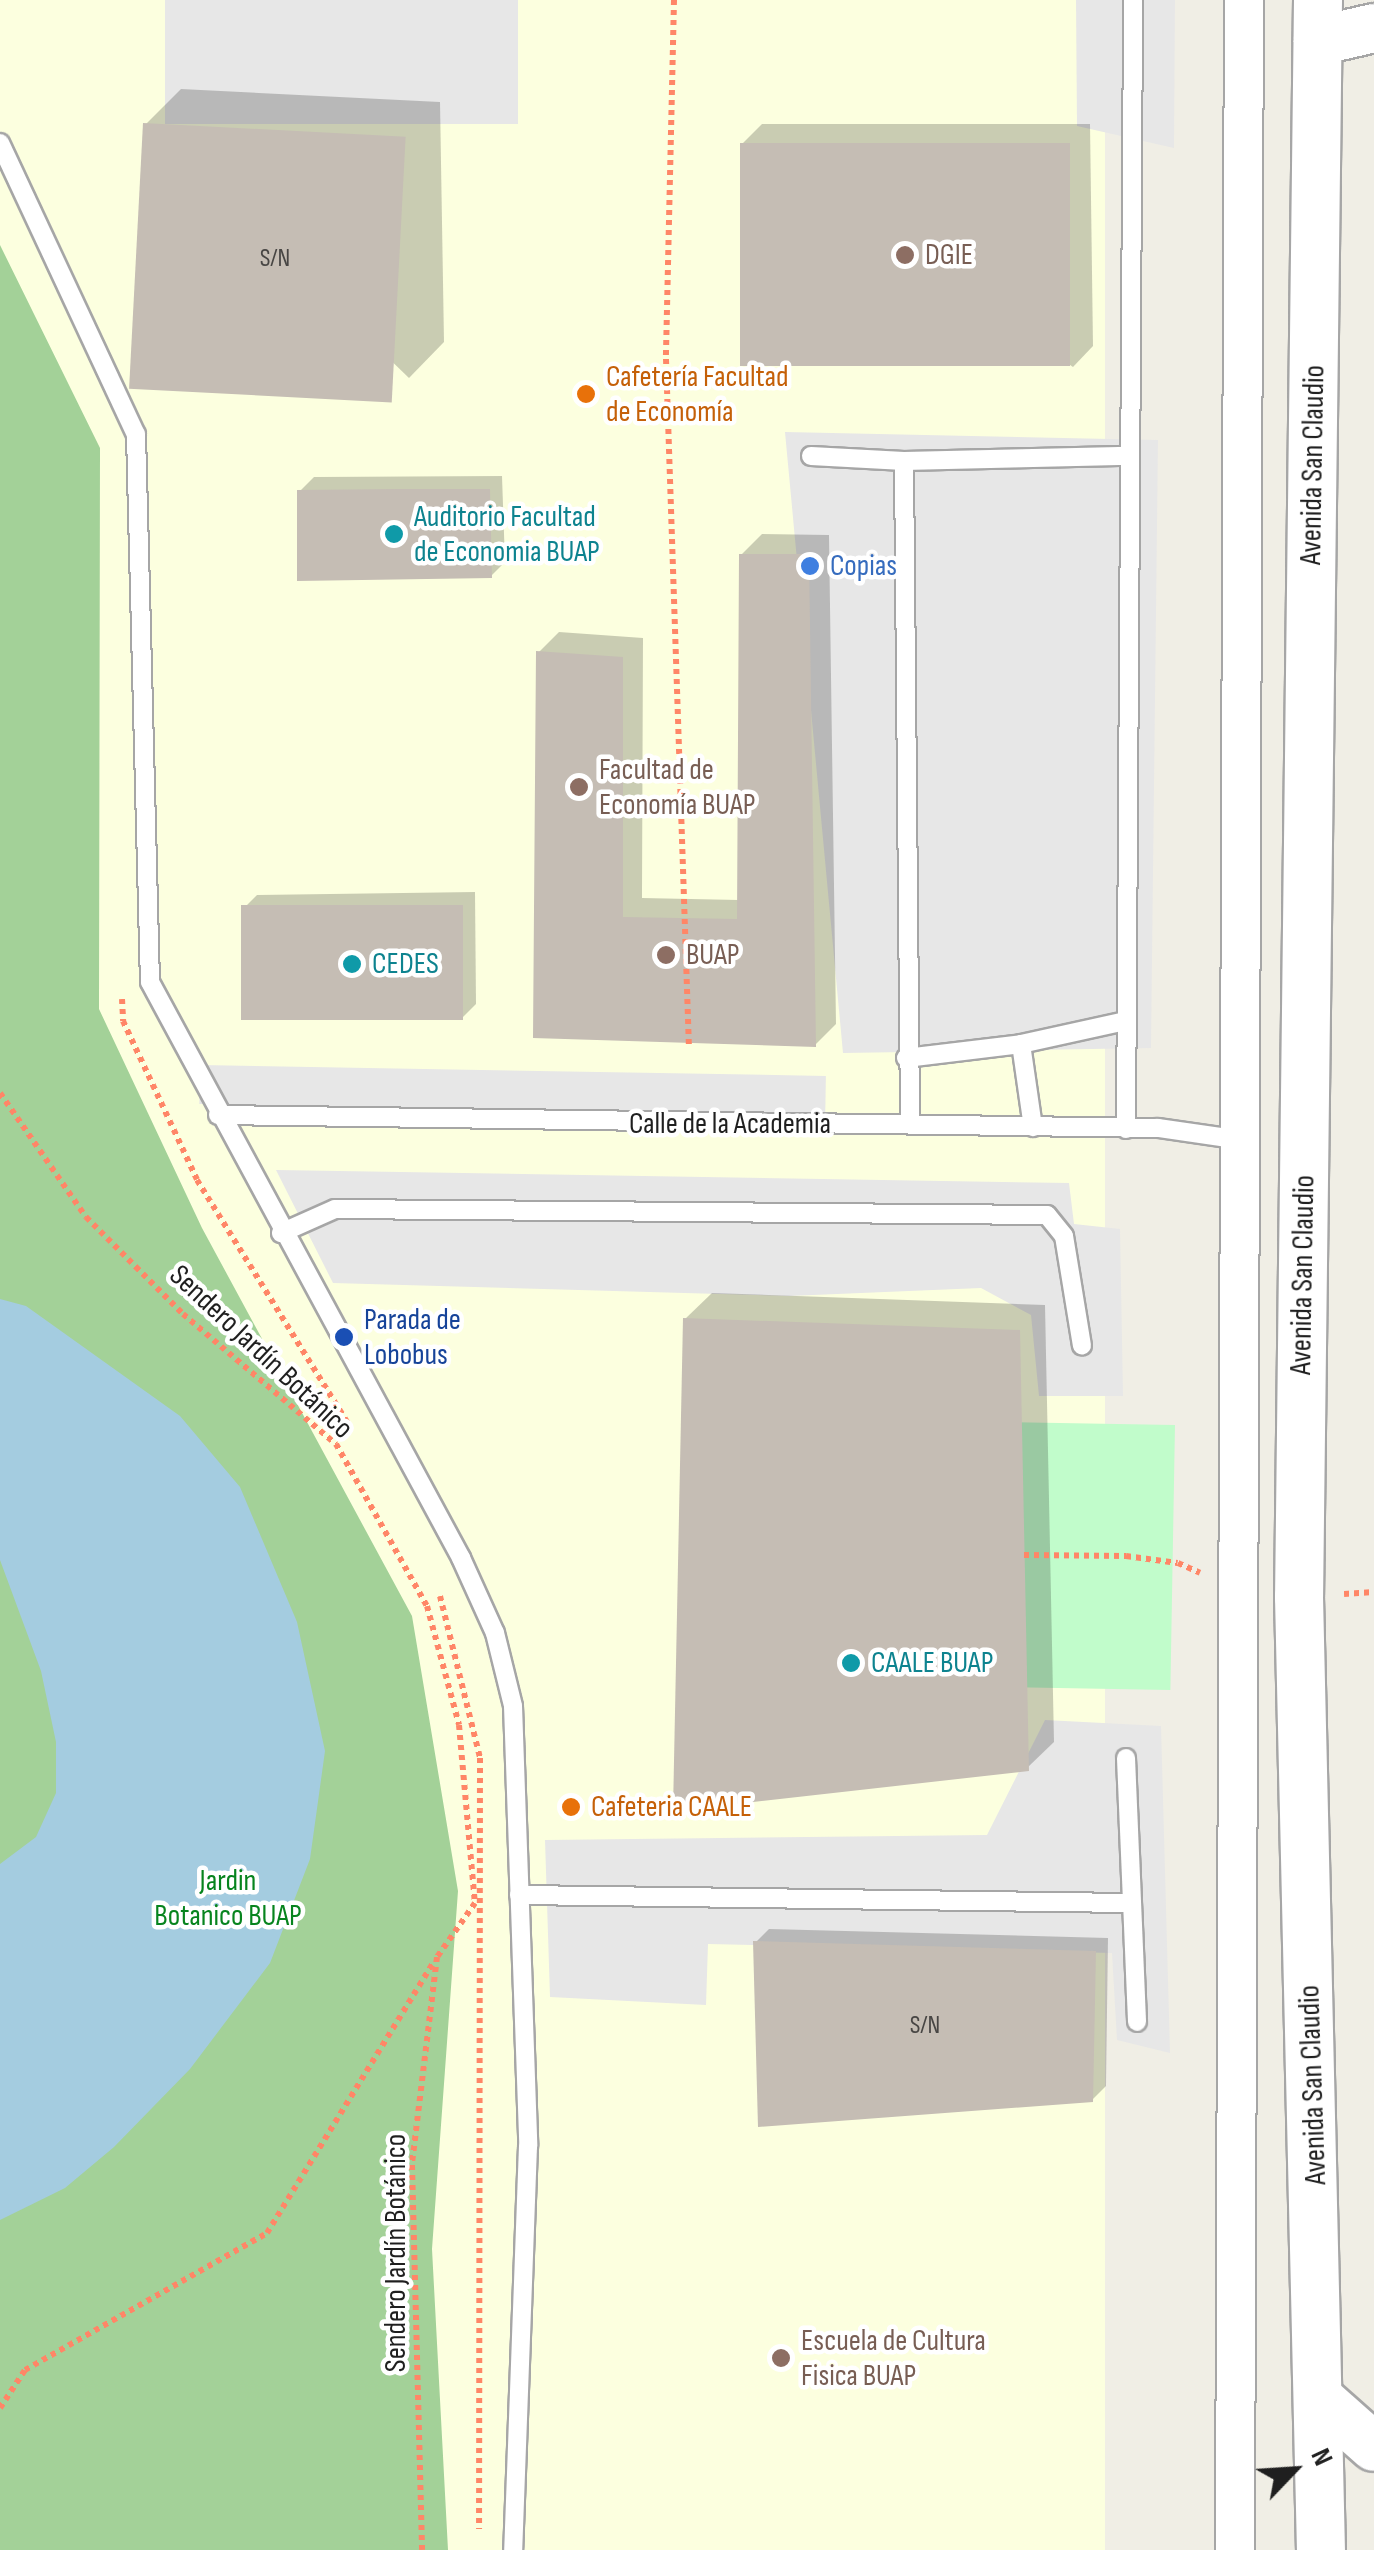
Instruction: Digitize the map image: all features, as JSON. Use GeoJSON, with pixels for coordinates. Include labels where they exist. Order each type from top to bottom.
{"type":"FeatureCollection","features":[{"type":"Feature","properties":{"kind":"street"},"geometry":{"type":"LineString","coordinates":[[1235,2550],[1244,0]]}},
{"type":"Feature","properties":{"kind":"street"},"geometry":{"type":"LineString","coordinates":[[1318,20],[1374,28]]}},
{"type":"Feature","properties":{"kind":"street","name":"Avenida San Claudio"},"geometry":{"type":"LineString","coordinates":[[1318,20],[1299,1597],[1322,2401],[1321,2550]]}},
{"type":"Feature","properties":{"kind":"street"},"geometry":{"type":"LineString","coordinates":[[1322,2401],[1374,2447]]}},
{"type":"Feature","properties":{"kind":"lane"},"geometry":{"type":"LineString","coordinates":[[1126,1130],[1133,0]]}},
{"type":"Feature","properties":{"kind":"lane"},"geometry":{"type":"LineString","coordinates":[[0,144],[136,434],[146,955],[162,1010],[462,1558],[495,1634],[513,1706],[528,2146],[513,2550]]}},
{"type":"Feature","properties":{"kind":"lane"},"geometry":{"type":"LineString","coordinates":[[811,456],[904,461],[1130,456]]}},
{"type":"Feature","properties":{"kind":"lane"},"geometry":{"type":"LineString","coordinates":[[904,461],[906,1058],[910,1124]]}},
{"type":"Feature","properties":{"kind":"lane"},"geometry":{"type":"LineString","coordinates":[[906,1058],[1021,1044],[1126,1021]]}},
{"type":"Feature","properties":{"kind":"lane"},"geometry":{"type":"LineString","coordinates":[[1021,1044],[1033,1127]]}},
{"type":"Feature","properties":{"kind":"lane","name":"Calle de la Academia"},"geometry":{"type":"LineString","coordinates":[[218,1115],[1033,1127],[1241,1140]]}},
{"type":"Feature","properties":{"kind":"lane"},"geometry":{"type":"LineString","coordinates":[[282,1233],[336,1209],[1047,1215],[1064,1236],[1082,1346]]}},
{"type":"Feature","properties":{"kind":"lane"},"geometry":{"type":"LineString","coordinates":[[1126,1758],[1137,2022]]}},
{"type":"Feature","properties":{"kind":"lane"},"geometry":{"type":"LineString","coordinates":[[519,1895],[1131,1904]]}},
{"type":"Feature","properties":{"kind":"path"},"geometry":{"type":"LineString","coordinates":[[674,0],[666,359],[688,1048]]}},
{"type":"Feature","properties":{"kind":"path"},"geometry":{"type":"LineString","coordinates":[[122,981],[123,1021],[197,1180],[359,1442]]}},
{"type":"Feature","properties":{"kind":"path","name":"Sendero Jardín Botánico"},"geometry":{"type":"LineString","coordinates":[[0,1093],[86,1217],[183,1314],[336,1444],[427,1606],[459,1724],[475,1903],[437,1956],[266,2233],[25,2370],[0,2408]]}},
{"type":"Feature","properties":{"kind":"path"},"geometry":{"type":"LineString","coordinates":[[436,1578],[480,1758],[479,2550]]}},
{"type":"Feature","properties":{"kind":"path","name":"Sendero Jardín Botánico"},"geometry":{"type":"LineString","coordinates":[[422,2550],[412,2165],[437,1956]]}},
{"type":"Feature","properties":{"kind":"shaded area"},"geometry":{"type":"Polygon","coordinates":[[[0,0],[1105,0],[1105,2550],[0,2550],[0,0]]]}},
{"type":"Feature","properties":{"kind":"shaded area"},"geometry":{"type":"Polygon","coordinates":[[[165,0],[518,0],[518,124],[165,124],[165,0]]]}},
{"type":"Feature","properties":{"kind":"shaded area"},"geometry":{"type":"Polygon","coordinates":[[[1076,0],[1175,0],[1174,148],[1077,126],[1076,0]]]}},
{"type":"Feature","properties":{"kind":"shaded area"},"geometry":{"type":"Polygon","coordinates":[[[785,432],[1158,440],[1151,1048],[843,1053],[785,432]]]}},
{"type":"Feature","properties":{"kind":"shaded area"},"geometry":{"type":"Polygon","coordinates":[[[200,1065],[826,1076],[825,1115],[199,1104],[200,1065]]]}},
{"type":"Feature","properties":{"kind":"shaded area"},"geometry":{"type":"Polygon","coordinates":[[[276,1170],[1069,1183],[1074,1224],[1120,1229],[1123,1396],[1039,1396],[1031,1315],[981,1288],[789,1296],[333,1283],[276,1170]]]}},
{"type":"Feature","properties":{"kind":"shaded area"},"geometry":{"type":"Polygon","coordinates":[[[1045,1720],[1161,1726],[1170,2053],[1117,2040],[1112,1953],[708,1944],[706,2005],[550,1997],[545,1840],[987,1835],[1045,1720]]]}},
{"type":"Feature","properties":{"kind":"green space","name":"Jardin Botanico BUAP"},"geometry":{"type":"Polygon","coordinates":[[[0,245],[100,448],[99,1009],[202,1228],[412,1616],[458,1891],[432,2249],[448,2550],[0,2550],[0,245]]]}},
{"type":"Feature","properties":{"kind":"green space"},"geometry":{"type":"Polygon","coordinates":[[[977,1422],[1175,1425],[1170,1690],[972,1687],[977,1422]]]}},
{"type":"Feature","properties":{"kind":"water"},"geometry":{"type":"Polygon","coordinates":[[[0,1299],[26,1306],[180,1416],[240,1487],[297,1622],[325,1751],[310,1859],[270,1963],[190,2069],[114,2147],[65,2188],[0,2220],[0,1864],[36,1837],[56,1793],[56,1742],[41,1671],[0,1560],[0,1299]]]}},
{"type":"Feature","properties":{"kind":"building"},"geometry":{"type":"Polygon","coordinates":[[[143,123],[406,137],[392,402],[129,389],[143,123]]]}},
{"type":"Feature","properties":{"kind":"building","name":"DGIE"},"geometry":{"type":"Polygon","coordinates":[[[740,143],[1070,143],[1070,366],[740,366],[740,143]]]}},
{"type":"Feature","properties":{"kind":"building","name":"Auditorio Facultad de Economia BUAP"},"geometry":{"type":"Polygon","coordinates":[[[490,489],[492,578],[297,581],[297,490],[490,489]]]}},
{"type":"Feature","properties":{"kind":"building","name":"Facultad de Economía BUAP"},"geometry":{"type":"Polygon","coordinates":[[[739,554],[809,554],[816,1047],[533,1038],[536,651],[623,657],[623,917],[737,919],[739,554]]]}},
{"type":"Feature","properties":{"kind":"building","name":"CEDES"},"geometry":{"type":"Polygon","coordinates":[[[241,905],[463,905],[463,1020],[241,1020],[241,905]]]}},
{"type":"Feature","properties":{"kind":"building","name":"CAALE BUAP"},"geometry":{"type":"Polygon","coordinates":[[[683,1318],[1020,1330],[1029,1771],[673,1811],[683,1318]]]}},
{"type":"Feature","properties":{"kind":"building"},"geometry":{"type":"Polygon","coordinates":[[[753,1941],[1096,1951],[1093,2102],[758,2127],[753,1941]]]}},
{"type":"Feature","properties":{"kind":"place","name":"DGIE"},"geometry":{"type":"Point","coordinates":[905,255]}},
{"type":"Feature","properties":{"kind":"place","name":"Cafetería Facultad de Economía"},"geometry":{"type":"Point","coordinates":[586,394]}},
{"type":"Feature","properties":{"kind":"place","name":"Auditorio Facultad de Economia BUAP"},"geometry":{"type":"Point","coordinates":[394,534]}},
{"type":"Feature","properties":{"kind":"place","name":"Copias"},"geometry":{"type":"Point","coordinates":[810,566]}},
{"type":"Feature","properties":{"kind":"place","name":"Facultad de Economía BUAP"},"geometry":{"type":"Point","coordinates":[579,787]}},
{"type":"Feature","properties":{"kind":"place","name":"BUAP"},"geometry":{"type":"Point","coordinates":[666,955]}},
{"type":"Feature","properties":{"kind":"place","name":"CEDES"},"geometry":{"type":"Point","coordinates":[352,964]}},
{"type":"Feature","properties":{"kind":"place","name":"Parada de Lobobus"},"geometry":{"type":"Point","coordinates":[344,1337]}},
{"type":"Feature","properties":{"kind":"place","name":"CAALE BUAP"},"geometry":{"type":"Point","coordinates":[851,1663]}},
{"type":"Feature","properties":{"kind":"place","name":"Cafeteria CAALE"},"geometry":{"type":"Point","coordinates":[571,1807]}},
{"type":"Feature","properties":{"kind":"place","name":"Escuela de Cultura Fisica BUAP"},"geometry":{"type":"Point","coordinates":[781,2358]}}]}
